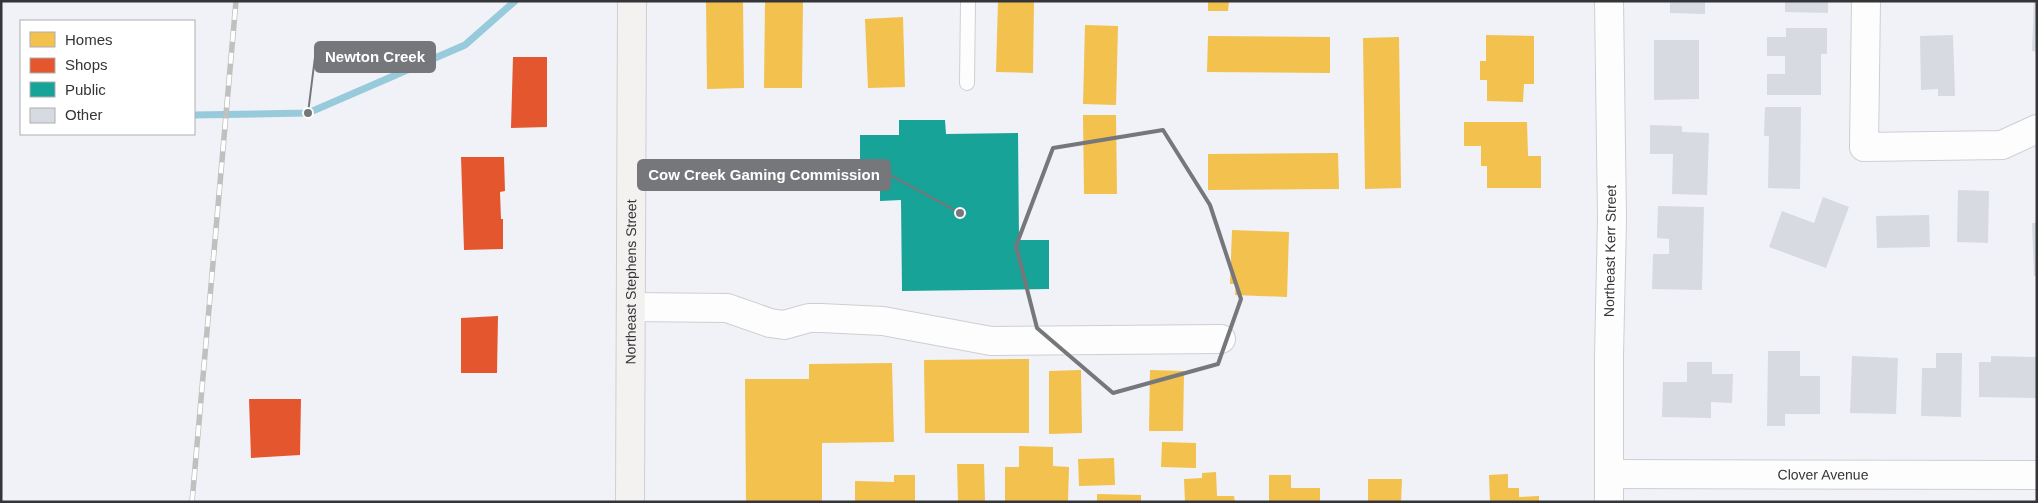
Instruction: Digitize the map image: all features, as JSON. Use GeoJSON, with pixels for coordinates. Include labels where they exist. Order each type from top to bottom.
{"type":"FeatureCollection","features":[{"type":"Feature","properties":{"kind":"main road","name":"Northeast Stephens Street"},"geometry":{"type":"LineString","coordinates":[[630,502],[632,1]]}},
{"type":"Feature","properties":{"kind":"street","name":"Northeast Kerr Street"},"geometry":{"type":"LineString","coordinates":[[1609,1],[1612,219],[1609,356],[1610,502]]}},
{"type":"Feature","properties":{"kind":"street"},"geometry":{"type":"LineString","coordinates":[[1866,1],[1864,147],[2002,146],[2037,129]]}},
{"type":"Feature","properties":{"kind":"street"},"geometry":{"type":"LineString","coordinates":[[631,307],[727,308],[770,323],[784,325],[809,318],[891,322],[991,341],[1221,339]]}},
{"type":"Feature","properties":{"kind":"street","name":"Clover Avenue"},"geometry":{"type":"LineString","coordinates":[[1609,474],[2037,475]]}},
{"type":"Feature","properties":{"kind":"lane"},"geometry":{"type":"LineString","coordinates":[[967,83],[968,1]]}},
{"type":"Feature","properties":{"kind":"highlighted area"},"geometry":{"type":"Polygon","coordinates":[[[1163,130],[1210,205],[1241,299],[1218,364],[1113,393],[1037,328],[1016,246],[1053,148],[1163,130]]]}},
{"type":"Feature","properties":{"kind":"building: Homes"},"geometry":{"type":"Polygon","coordinates":[[[706,1],[743,1],[744,88],[707,89],[706,1]]]}},
{"type":"Feature","properties":{"kind":"building: Homes"},"geometry":{"type":"Polygon","coordinates":[[[765,1],[803,1],[802,88],[764,88],[765,1]]]}},
{"type":"Feature","properties":{"kind":"building: Homes"},"geometry":{"type":"Polygon","coordinates":[[[998,1],[1034,1],[1033,73],[996,72],[998,1]]]}},
{"type":"Feature","properties":{"kind":"building: Homes"},"geometry":{"type":"Polygon","coordinates":[[[1208,1],[1229,1],[1228,11],[1208,11],[1208,1]]]}},
{"type":"Feature","properties":{"kind":"building: Homes"},"geometry":{"type":"Polygon","coordinates":[[[903,17],[905,87],[868,88],[865,19],[903,17]]]}},
{"type":"Feature","properties":{"kind":"building: Homes"},"geometry":{"type":"Polygon","coordinates":[[[1085,25],[1118,26],[1116,105],[1083,104],[1085,25]]]}},
{"type":"Feature","properties":{"kind":"building: Homes"},"geometry":{"type":"Polygon","coordinates":[[[1486,35],[1534,36],[1534,84],[1524,84],[1523,102],[1487,101],[1487,80],[1480,80],[1480,61],[1486,61],[1486,35]]]}},
{"type":"Feature","properties":{"kind":"building: Homes"},"geometry":{"type":"Polygon","coordinates":[[[1208,36],[1330,37],[1330,73],[1207,72],[1208,36]]]}},
{"type":"Feature","properties":{"kind":"building: Homes"},"geometry":{"type":"Polygon","coordinates":[[[1399,37],[1401,188],[1365,189],[1363,38],[1399,37]]]}},
{"type":"Feature","properties":{"kind":"building: Homes"},"geometry":{"type":"Polygon","coordinates":[[[1083,115],[1116,115],[1117,194],[1084,194],[1083,115]]]}},
{"type":"Feature","properties":{"kind":"building: Homes"},"geometry":{"type":"Polygon","coordinates":[[[1464,122],[1527,122],[1528,156],[1541,156],[1541,188],[1487,188],[1487,166],[1481,166],[1481,146],[1464,146],[1464,122]]]}},
{"type":"Feature","properties":{"kind":"building: Homes"},"geometry":{"type":"Polygon","coordinates":[[[1338,153],[1339,189],[1208,190],[1208,154],[1338,153]]]}},
{"type":"Feature","properties":{"kind":"building: Homes"},"geometry":{"type":"Polygon","coordinates":[[[1232,230],[1289,232],[1287,297],[1235,295],[1236,284],[1230,284],[1232,230]]]}},
{"type":"Feature","properties":{"kind":"building: Homes"},"geometry":{"type":"Polygon","coordinates":[[[1029,359],[1029,433],[925,433],[924,360],[1029,359]]]}},
{"type":"Feature","properties":{"kind":"building: Homes"},"geometry":{"type":"Polygon","coordinates":[[[892,363],[894,442],[822,443],[822,502],[746,502],[745,379],[809,379],[809,364],[892,363]]]}},
{"type":"Feature","properties":{"kind":"building: Homes"},"geometry":{"type":"Polygon","coordinates":[[[1081,370],[1082,433],[1049,434],[1049,371],[1081,370]]]}},
{"type":"Feature","properties":{"kind":"building: Homes"},"geometry":{"type":"Polygon","coordinates":[[[1150,370],[1184,371],[1183,431],[1149,431],[1150,370]]]}},
{"type":"Feature","properties":{"kind":"building: Homes"},"geometry":{"type":"Polygon","coordinates":[[[1162,442],[1196,443],[1196,468],[1161,467],[1162,442]]]}},
{"type":"Feature","properties":{"kind":"building: Homes"},"geometry":{"type":"Polygon","coordinates":[[[1019,446],[1053,447],[1053,466],[1069,467],[1068,502],[1005,502],[1005,467],[1019,467],[1019,446]]]}},
{"type":"Feature","properties":{"kind":"building: Homes"},"geometry":{"type":"Polygon","coordinates":[[[1114,458],[1115,485],[1079,486],[1078,459],[1114,458]]]}},
{"type":"Feature","properties":{"kind":"building: Homes"},"geometry":{"type":"Polygon","coordinates":[[[957,464],[984,464],[985,502],[958,502],[957,464]]]}},
{"type":"Feature","properties":{"kind":"building: Homes"},"geometry":{"type":"Polygon","coordinates":[[[1216,472],[1217,496],[1234,496],[1235,502],[1185,502],[1184,479],[1202,478],[1202,473],[1216,472]]]}},
{"type":"Feature","properties":{"kind":"building: Homes"},"geometry":{"type":"Polygon","coordinates":[[[1508,474],[1508,488],[1519,488],[1519,497],[1539,496],[1539,502],[1490,502],[1489,475],[1508,474]]]}},
{"type":"Feature","properties":{"kind":"building: Homes"},"geometry":{"type":"Polygon","coordinates":[[[894,475],[915,475],[915,501],[855,502],[855,481],[894,482],[894,475]]]}},
{"type":"Feature","properties":{"kind":"building: Homes"},"geometry":{"type":"Polygon","coordinates":[[[1269,475],[1291,475],[1291,488],[1320,488],[1320,502],[1269,502],[1269,475]]]}},
{"type":"Feature","properties":{"kind":"building: Homes"},"geometry":{"type":"Polygon","coordinates":[[[1368,479],[1402,479],[1401,502],[1368,502],[1368,479]]]}},
{"type":"Feature","properties":{"kind":"building: Homes"},"geometry":{"type":"Polygon","coordinates":[[[1097,494],[1141,495],[1141,502],[1097,502],[1097,494]]]}},
{"type":"Feature","properties":{"kind":"building: Shops"},"geometry":{"type":"Polygon","coordinates":[[[513,57],[547,57],[547,127],[511,128],[513,57]]]}},
{"type":"Feature","properties":{"kind":"building: Shops"},"geometry":{"type":"Polygon","coordinates":[[[461,157],[504,157],[505,191],[500,192],[501,219],[503,219],[503,249],[464,250],[461,157]]]}},
{"type":"Feature","properties":{"kind":"building: Shops"},"geometry":{"type":"Polygon","coordinates":[[[498,316],[497,373],[461,373],[461,318],[498,316]]]}},
{"type":"Feature","properties":{"kind":"building: Shops"},"geometry":{"type":"Polygon","coordinates":[[[249,399],[301,399],[300,455],[251,458],[249,399]]]}},
{"type":"Feature","properties":{"kind":"building: Public"},"geometry":{"type":"Polygon","coordinates":[[[899,120],[945,120],[946,134],[1018,133],[1019,240],[1049,240],[1049,289],[902,291],[901,200],[880,201],[880,180],[872,180],[872,164],[860,164],[860,135],[899,135],[899,120]]]}},
{"type":"Feature","properties":{"kind":"building: Other"},"geometry":{"type":"Polygon","coordinates":[[[1670,1],[1705,1],[1705,14],[1670,13],[1670,1]]]}},
{"type":"Feature","properties":{"kind":"building: Other"},"geometry":{"type":"Polygon","coordinates":[[[1785,1],[1828,1],[1828,13],[1785,12],[1785,1]]]}},
{"type":"Feature","properties":{"kind":"building: Other"},"geometry":{"type":"Polygon","coordinates":[[[2034,1],[2037,1],[2037,52],[2032,51],[2034,1]]]}},
{"type":"Feature","properties":{"kind":"building: Other"},"geometry":{"type":"Polygon","coordinates":[[[1786,28],[1827,28],[1827,54],[1821,54],[1821,95],[1767,95],[1767,74],[1785,74],[1785,56],[1767,56],[1767,37],[1786,37],[1786,28]]]}},
{"type":"Feature","properties":{"kind":"building: Other"},"geometry":{"type":"Polygon","coordinates":[[[1953,35],[1955,96],[1938,96],[1938,89],[1921,90],[1920,36],[1953,35]]]}},
{"type":"Feature","properties":{"kind":"building: Other"},"geometry":{"type":"Polygon","coordinates":[[[1654,40],[1699,40],[1699,99],[1654,100],[1654,40]]]}},
{"type":"Feature","properties":{"kind":"building: Other"},"geometry":{"type":"Polygon","coordinates":[[[1765,107],[1801,107],[1800,189],[1768,188],[1769,136],[1764,136],[1765,107]]]}},
{"type":"Feature","properties":{"kind":"building: Other"},"geometry":{"type":"Polygon","coordinates":[[[1650,125],[1682,126],[1682,132],[1709,133],[1707,195],[1672,194],[1673,154],[1650,154],[1650,125]]]}},
{"type":"Feature","properties":{"kind":"building: Other"},"geometry":{"type":"Polygon","coordinates":[[[1958,190],[1989,191],[1988,243],[1957,242],[1958,190]]]}},
{"type":"Feature","properties":{"kind":"building: Other"},"geometry":{"type":"Polygon","coordinates":[[[1823,197],[1849,207],[1826,268],[1769,247],[1782,211],[1814,223],[1823,197]]]}},
{"type":"Feature","properties":{"kind":"building: Other"},"geometry":{"type":"Polygon","coordinates":[[[1658,206],[1704,207],[1702,290],[1652,289],[1653,254],[1669,254],[1669,239],[1657,238],[1658,206]]]}},
{"type":"Feature","properties":{"kind":"building: Other"},"geometry":{"type":"Polygon","coordinates":[[[1929,215],[1930,247],[1877,248],[1876,216],[1929,215]]]}},
{"type":"Feature","properties":{"kind":"building: Other"},"geometry":{"type":"Polygon","coordinates":[[[2032,223],[2037,223],[2037,276],[2034,276],[2032,223]]]}},
{"type":"Feature","properties":{"kind":"building: Other"},"geometry":{"type":"Polygon","coordinates":[[[1768,351],[1800,351],[1800,376],[1820,376],[1820,414],[1785,414],[1785,426],[1767,426],[1768,351]]]}},
{"type":"Feature","properties":{"kind":"building: Other"},"geometry":{"type":"Polygon","coordinates":[[[1936,353],[1962,353],[1961,417],[1921,416],[1922,368],[1936,368],[1936,353]]]}},
{"type":"Feature","properties":{"kind":"building: Other"},"geometry":{"type":"Polygon","coordinates":[[[1852,356],[1898,358],[1896,414],[1850,413],[1852,356]]]}},
{"type":"Feature","properties":{"kind":"building: Other"},"geometry":{"type":"Polygon","coordinates":[[[1991,356],[2037,357],[2037,398],[1979,397],[1979,362],[1991,362],[1991,356]]]}},
{"type":"Feature","properties":{"kind":"building: Other"},"geometry":{"type":"Polygon","coordinates":[[[1687,362],[1712,362],[1712,374],[1733,374],[1732,403],[1711,402],[1711,418],[1662,417],[1663,382],[1687,382],[1687,362]]]}},
{"type":"Feature","properties":{"kind":"waterway"},"geometry":{"type":"LineString","coordinates":[[195,115],[308,113],[465,45],[515,1]]}},
{"type":"Feature","properties":{"kind":"railway"},"geometry":{"type":"LineString","coordinates":[[192,502],[236,1]]}},
{"type":"Feature","properties":{"kind":"place","name":"Newton Creek"},"geometry":{"type":"Point","coordinates":[308,113]}},
{"type":"Feature","properties":{"kind":"place","name":"Cow Creek Gaming Commission"},"geometry":{"type":"Point","coordinates":[960,213]}}]}
